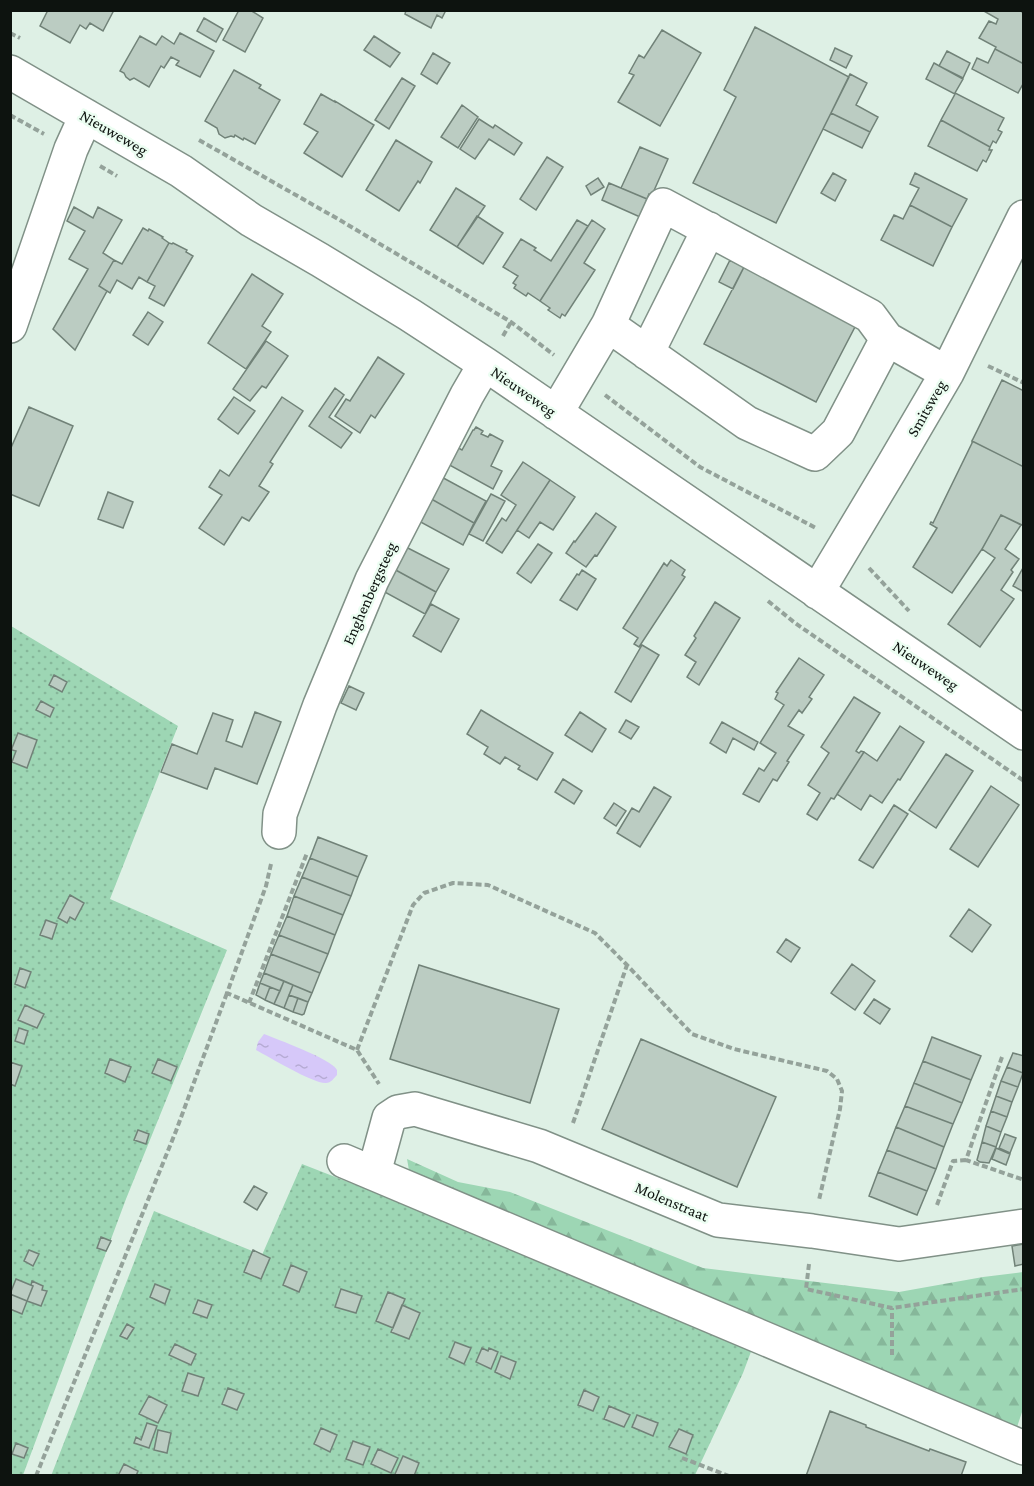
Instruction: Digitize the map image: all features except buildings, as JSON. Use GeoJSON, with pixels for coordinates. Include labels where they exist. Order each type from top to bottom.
{"type":"FeatureCollection","features":[{"type":"Feature","properties":{"kind":"street","name":"Nieuweweg"},"geometry":{"type":"LineString","coordinates":[[10,72],[181,171],[251,220],[400,309],[485,364],[1023,733]]}},
{"type":"Feature","properties":{"kind":"street"},"geometry":{"type":"LineString","coordinates":[[10,326],[71,149],[86,116]]}},
{"type":"Feature","properties":{"kind":"street"},"geometry":{"type":"LineString","coordinates":[[556,413],[608,325],[663,205],[870,316],[886,339],[952,362]]}},
{"type":"Feature","properties":{"kind":"street","name":"Smitsweg"},"geometry":{"type":"LineString","coordinates":[[817,592],[952,362],[1023,217]]}},
{"type":"Feature","properties":{"kind":"street"},"geometry":{"type":"LineString","coordinates":[[646,352],[709,230]]}},
{"type":"Feature","properties":{"kind":"street"},"geometry":{"type":"LineString","coordinates":[[608,325],[747,423],[815,454],[838,432],[886,339]]}},
{"type":"Feature","properties":{"kind":"street","name":"Enghenbergsteeg"},"geometry":{"type":"LineString","coordinates":[[279,823],[320,705],[372,580],[467,394],[485,364]]}},
{"type":"Feature","properties":{"kind":"street","name":"Molenstraat"},"geometry":{"type":"LineString","coordinates":[[399,1112],[416,1109],[539,1146],[718,1220],[898,1244],[1023,1226]]}},
{"type":"Feature","properties":{"kind":"street"},"geometry":{"type":"LineString","coordinates":[[374,1173],[389,1119],[399,1112]]}},
{"type":"Feature","properties":{"kind":"street"},"geometry":{"type":"LineString","coordinates":[[344,1161],[1023,1448]]}},
{"type":"Feature","properties":{"kind":"path"},"geometry":{"type":"LineString","coordinates":[[10,33],[21,39]]}},
{"type":"Feature","properties":{"kind":"path"},"geometry":{"type":"LineString","coordinates":[[10,115],[123,179]]}},
{"type":"Feature","properties":{"kind":"path"},"geometry":{"type":"LineString","coordinates":[[195,137],[511,322],[700,467],[846,544]]}},
{"type":"Feature","properties":{"kind":"path"},"geometry":{"type":"LineString","coordinates":[[952,362],[1023,383]]}},
{"type":"Feature","properties":{"kind":"path"},"geometry":{"type":"LineString","coordinates":[[768,601],[795,623],[1023,781]]}},
{"type":"Feature","properties":{"kind":"path"},"geometry":{"type":"LineString","coordinates":[[36,1476],[176,1131],[266,885],[279,823]]}},
{"type":"Feature","properties":{"kind":"path"},"geometry":{"type":"LineString","coordinates":[[249,1003],[308,851],[279,823]]}},
{"type":"Feature","properties":{"kind":"path"},"geometry":{"type":"LineString","coordinates":[[357,1050],[413,905],[424,892],[453,883],[488,885],[595,933],[692,1034],[734,1049],[827,1071],[837,1080],[842,1091],[840,1109],[812,1231]]}},
{"type":"Feature","properties":{"kind":"path"},"geometry":{"type":"LineString","coordinates":[[562,1155],[627,965]]}},
{"type":"Feature","properties":{"kind":"path"},"geometry":{"type":"LineString","coordinates":[[227,993],[357,1050],[399,1112]]}},
{"type":"Feature","properties":{"kind":"path"},"geometry":{"type":"LineString","coordinates":[[966,1160],[1002,1057]]}},
{"type":"Feature","properties":{"kind":"path"},"geometry":{"type":"LineString","coordinates":[[933,1239],[934,1214],[954,1161],[966,1160],[1023,1180]]}},
{"type":"Feature","properties":{"kind":"path"},"geometry":{"type":"LineString","coordinates":[[809,1265],[807,1289],[892,1308],[1023,1289]]}},
{"type":"Feature","properties":{"kind":"path"},"geometry":{"type":"LineString","coordinates":[[891,1392],[892,1308]]}},
{"type":"Feature","properties":{"kind":"path"},"geometry":{"type":"LineString","coordinates":[[682,1458],[729,1476]]}},
{"type":"Feature","properties":{"kind":"green space"},"geometry":{"type":"Polygon","coordinates":[[[11,626],[178,726],[110,899],[227,950],[126,1199],[23,1475],[11,1476],[11,626]]]}},
{"type":"Feature","properties":{"kind":"green space"},"geometry":{"type":"Polygon","coordinates":[[[407,1159],[458,1182],[510,1192],[703,1268],[899,1292],[1023,1272],[1023,1409],[1016,1430],[410,1176],[407,1159]]]}},
{"type":"Feature","properties":{"kind":"green space"},"geometry":{"type":"Polygon","coordinates":[[[302,1164],[755,1341],[743,1373],[695,1475],[51,1476],[154,1211],[262,1255],[302,1164]]]}},
{"type":"Feature","properties":{"kind":"water"},"geometry":{"type":"Polygon","coordinates":[[[264,1034],[325,1060],[337,1070],[337,1075],[329,1082],[320,1082],[256,1050],[264,1034]]]}}]}
